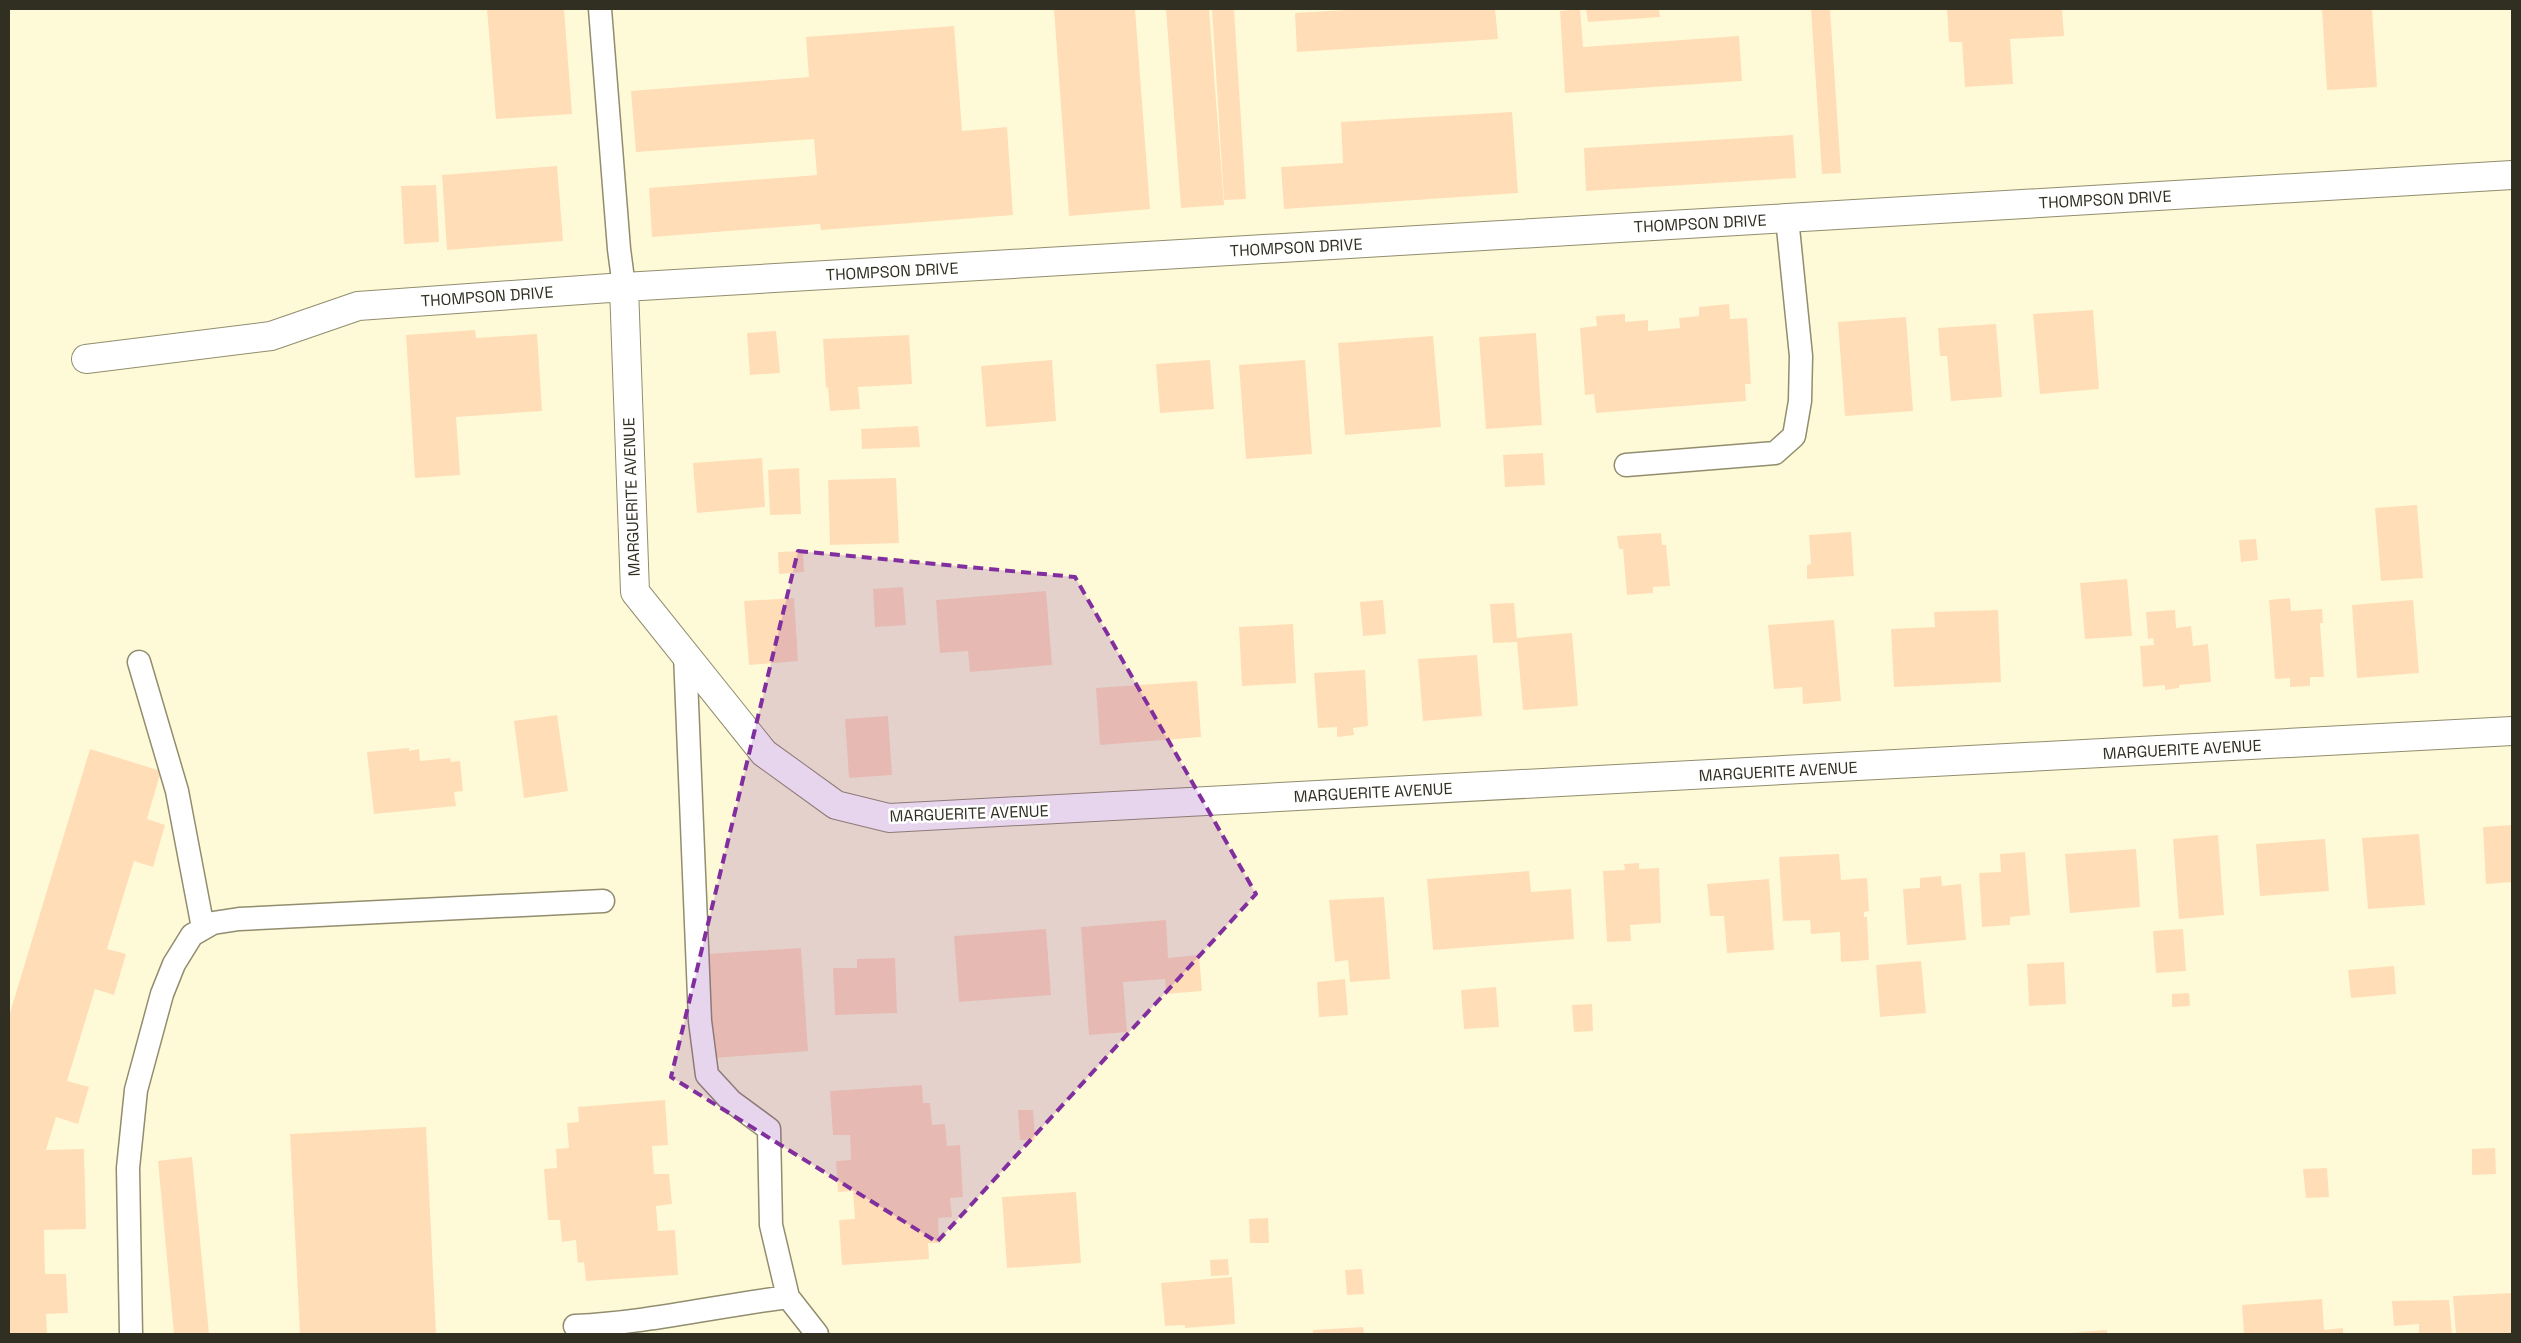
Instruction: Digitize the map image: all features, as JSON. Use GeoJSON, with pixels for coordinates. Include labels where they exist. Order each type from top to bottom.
{"type":"FeatureCollection","features":[{"type":"Feature","properties":{"kind":"street","name":"THOMPSON DRIVE"},"geometry":{"type":"LineString","coordinates":[[86,359],[271,336],[358,306],[624,287],[2512,175]]}},
{"type":"Feature","properties":{"kind":"street","name":"MARGUERITE AVENUE"},"geometry":{"type":"LineString","coordinates":[[624,287],[635,592],[764,753],[836,805],[889,818],[2512,731]]}},
{"type":"Feature","properties":{"kind":"lane"},"geometry":{"type":"LineString","coordinates":[[600,9],[619,249],[624,287]]}},
{"type":"Feature","properties":{"kind":"lane"},"geometry":{"type":"LineString","coordinates":[[1626,465],[1775,453],[1794,436],[1800,401],[1801,356],[1787,218]]}},
{"type":"Feature","properties":{"kind":"lane"},"geometry":{"type":"LineString","coordinates":[[685,654],[700,1021],[707,1075],[731,1101],[769,1129],[771,1225],[788,1297],[817,1334]]}},
{"type":"Feature","properties":{"kind":"lane"},"geometry":{"type":"LineString","coordinates":[[139,662],[177,791],[203,928]]}},
{"type":"Feature","properties":{"kind":"lane"},"geometry":{"type":"LineString","coordinates":[[131,1334],[128,1168],[136,1090],[162,994],[174,964],[192,936],[213,923],[239,919],[603,902]]}},
{"type":"Feature","properties":{"kind":"lane"},"geometry":{"type":"LineString","coordinates":[[575,1326],[613,1325],[720,1306],[788,1297]]}},
{"type":"Feature","properties":{"kind":"highlighted area"},"geometry":{"type":"Polygon","coordinates":[[[798,551],[1075,577],[1256,894],[937,1242],[671,1077],[798,551]]]}},
{"type":"Feature","properties":{"kind":"building"},"geometry":{"type":"Polygon","coordinates":[[[487,9],[564,9],[572,114],[496,119],[487,9]]]}},
{"type":"Feature","properties":{"kind":"building"},"geometry":{"type":"Polygon","coordinates":[[[1054,9],[1135,9],[1150,209],[1069,216],[1054,9]]]}},
{"type":"Feature","properties":{"kind":"building"},"geometry":{"type":"Polygon","coordinates":[[[1166,9],[1209,9],[1224,205],[1181,208],[1166,9]]]}},
{"type":"Feature","properties":{"kind":"building"},"geometry":{"type":"Polygon","coordinates":[[[1212,9],[1234,9],[1246,199],[1224,200],[1212,9]]]}},
{"type":"Feature","properties":{"kind":"building"},"geometry":{"type":"Polygon","coordinates":[[[1364,9],[1495,9],[1498,39],[1297,52],[1295,13],[1364,9]]]}},
{"type":"Feature","properties":{"kind":"building"},"geometry":{"type":"Polygon","coordinates":[[[1580,9],[1583,47],[1739,36],[1742,81],[1565,93],[1560,11],[1580,9]]]}},
{"type":"Feature","properties":{"kind":"building"},"geometry":{"type":"Polygon","coordinates":[[[1586,9],[1659,9],[1660,17],[1588,22],[1586,9]]]}},
{"type":"Feature","properties":{"kind":"building"},"geometry":{"type":"Polygon","coordinates":[[[1811,9],[1830,9],[1841,173],[1822,174],[1811,9]]]}},
{"type":"Feature","properties":{"kind":"building"},"geometry":{"type":"Polygon","coordinates":[[[1947,9],[2062,9],[2064,36],[2010,39],[2013,84],[1965,87],[1962,42],[1949,42],[1947,9]]]}},
{"type":"Feature","properties":{"kind":"building"},"geometry":{"type":"Polygon","coordinates":[[[2322,9],[2372,9],[2377,87],[2327,90],[2322,9]]]}},
{"type":"Feature","properties":{"kind":"building"},"geometry":{"type":"Polygon","coordinates":[[[954,26],[962,131],[1007,127],[1013,215],[821,230],[820,224],[652,237],[649,188],[817,175],[814,139],[636,152],[631,91],[809,77],[806,37],[954,26]]]}},
{"type":"Feature","properties":{"kind":"building"},"geometry":{"type":"Polygon","coordinates":[[[1512,112],[1518,193],[1284,209],[1281,167],[1343,163],[1341,122],[1512,112]]]}},
{"type":"Feature","properties":{"kind":"building"},"geometry":{"type":"Polygon","coordinates":[[[1793,135],[1796,178],[1586,191],[1584,148],[1793,135]]]}},
{"type":"Feature","properties":{"kind":"building"},"geometry":{"type":"Polygon","coordinates":[[[557,166],[563,241],[447,250],[442,175],[557,166]]]}},
{"type":"Feature","properties":{"kind":"building"},"geometry":{"type":"Polygon","coordinates":[[[436,185],[439,242],[404,244],[401,186],[436,185]]]}},
{"type":"Feature","properties":{"kind":"building"},"geometry":{"type":"Polygon","coordinates":[[[1729,304],[1730,319],[1747,318],[1751,384],[1745,384],[1746,401],[1596,413],[1594,394],[1585,395],[1580,328],[1597,326],[1596,316],[1625,314],[1625,322],[1648,320],[1648,331],[1680,328],[1679,318],[1699,316],[1699,307],[1729,304]]]}},
{"type":"Feature","properties":{"kind":"building"},"geometry":{"type":"Polygon","coordinates":[[[2093,310],[2099,389],[2040,394],[2033,314],[2093,310]]]}},
{"type":"Feature","properties":{"kind":"building"},"geometry":{"type":"Polygon","coordinates":[[[1906,317],[1913,411],[1845,416],[1838,322],[1906,317]]]}},
{"type":"Feature","properties":{"kind":"building"},"geometry":{"type":"Polygon","coordinates":[[[1996,324],[2002,397],[1951,401],[1947,356],[1940,356],[1938,328],[1996,324]]]}},
{"type":"Feature","properties":{"kind":"building"},"geometry":{"type":"Polygon","coordinates":[[[475,330],[476,338],[537,334],[542,411],[456,417],[460,475],[415,478],[406,335],[475,330]]]}},
{"type":"Feature","properties":{"kind":"building"},"geometry":{"type":"Polygon","coordinates":[[[776,331],[780,373],[750,375],[747,333],[776,331]]]}},
{"type":"Feature","properties":{"kind":"building"},"geometry":{"type":"Polygon","coordinates":[[[1536,333],[1542,425],[1486,429],[1479,337],[1536,333]]]}},
{"type":"Feature","properties":{"kind":"building"},"geometry":{"type":"Polygon","coordinates":[[[909,335],[912,384],[858,387],[860,409],[830,411],[828,387],[826,388],[823,339],[909,335]]]}},
{"type":"Feature","properties":{"kind":"building"},"geometry":{"type":"Polygon","coordinates":[[[1433,336],[1441,427],[1345,435],[1338,343],[1433,336]]]}},
{"type":"Feature","properties":{"kind":"building"},"geometry":{"type":"Polygon","coordinates":[[[1052,360],[1056,421],[986,427],[981,366],[1052,360]]]}},
{"type":"Feature","properties":{"kind":"building"},"geometry":{"type":"Polygon","coordinates":[[[1210,360],[1214,409],[1160,413],[1156,364],[1210,360]]]}},
{"type":"Feature","properties":{"kind":"building"},"geometry":{"type":"Polygon","coordinates":[[[1305,360],[1312,454],[1246,459],[1239,365],[1305,360]]]}},
{"type":"Feature","properties":{"kind":"building"},"geometry":{"type":"Polygon","coordinates":[[[918,426],[920,447],[862,449],[861,429],[918,426]]]}},
{"type":"Feature","properties":{"kind":"building"},"geometry":{"type":"Polygon","coordinates":[[[1543,453],[1545,485],[1505,487],[1503,455],[1543,453]]]}},
{"type":"Feature","properties":{"kind":"building"},"geometry":{"type":"Polygon","coordinates":[[[762,458],[765,507],[697,513],[693,463],[762,458]]]}},
{"type":"Feature","properties":{"kind":"building"},"geometry":{"type":"Polygon","coordinates":[[[799,468],[801,514],[770,515],[768,470],[799,468]]]}},
{"type":"Feature","properties":{"kind":"building"},"geometry":{"type":"Polygon","coordinates":[[[896,478],[899,543],[830,545],[828,480],[896,478]]]}},
{"type":"Feature","properties":{"kind":"building"},"geometry":{"type":"Polygon","coordinates":[[[2417,505],[2423,578],[2381,581],[2375,508],[2417,505]]]}},
{"type":"Feature","properties":{"kind":"building"},"geometry":{"type":"Polygon","coordinates":[[[1851,532],[1854,576],[1807,579],[1807,565],[1811,564],[1809,535],[1851,532]]]}},
{"type":"Feature","properties":{"kind":"building"},"geometry":{"type":"Polygon","coordinates":[[[1661,533],[1662,545],[1666,545],[1670,586],[1653,587],[1653,593],[1627,595],[1623,549],[1619,549],[1617,536],[1661,533]]]}},
{"type":"Feature","properties":{"kind":"building"},"geometry":{"type":"Polygon","coordinates":[[[2256,539],[2258,560],[2241,562],[2239,540],[2256,539]]]}},
{"type":"Feature","properties":{"kind":"building"},"geometry":{"type":"Polygon","coordinates":[[[803,551],[804,572],[779,574],[778,552],[803,551]]]}},
{"type":"Feature","properties":{"kind":"building"},"geometry":{"type":"Polygon","coordinates":[[[2127,579],[2132,636],[2085,639],[2080,583],[2127,579]]]}},
{"type":"Feature","properties":{"kind":"building"},"geometry":{"type":"Polygon","coordinates":[[[903,587],[906,625],[875,627],[873,589],[903,587]]]}},
{"type":"Feature","properties":{"kind":"building"},"geometry":{"type":"Polygon","coordinates":[[[1046,591],[1052,665],[970,672],[968,651],[940,653],[936,600],[1046,591]]]}},
{"type":"Feature","properties":{"kind":"building"},"geometry":{"type":"Polygon","coordinates":[[[794,598],[798,661],[749,665],[744,601],[794,598]]]}},
{"type":"Feature","properties":{"kind":"building"},"geometry":{"type":"Polygon","coordinates":[[[2290,598],[2291,611],[2322,609],[2323,623],[2320,623],[2324,677],[2310,677],[2310,686],[2290,687],[2290,678],[2275,679],[2269,600],[2290,598]]]}},
{"type":"Feature","properties":{"kind":"building"},"geometry":{"type":"Polygon","coordinates":[[[1383,600],[1386,634],[1363,636],[1360,602],[1383,600]]]}},
{"type":"Feature","properties":{"kind":"building"},"geometry":{"type":"Polygon","coordinates":[[[2413,600],[2419,673],[2357,678],[2352,605],[2413,600]]]}},
{"type":"Feature","properties":{"kind":"building"},"geometry":{"type":"Polygon","coordinates":[[[1514,603],[1517,638],[1572,633],[1578,706],[1523,710],[1517,642],[1493,643],[1490,604],[1514,603]]]}},
{"type":"Feature","properties":{"kind":"building"},"geometry":{"type":"Polygon","coordinates":[[[1998,610],[2001,682],[1894,687],[1891,629],[1935,627],[1934,612],[1998,610]]]}},
{"type":"Feature","properties":{"kind":"building"},"geometry":{"type":"Polygon","coordinates":[[[2175,610],[2176,628],[2191,626],[2193,646],[2208,644],[2211,682],[2179,685],[2179,688],[2165,690],[2165,685],[2143,687],[2140,646],[2154,645],[2153,638],[2148,639],[2146,612],[2175,610]]]}},
{"type":"Feature","properties":{"kind":"building"},"geometry":{"type":"Polygon","coordinates":[[[1834,620],[1841,701],[1803,704],[1802,687],[1774,689],[1768,625],[1834,620]]]}},
{"type":"Feature","properties":{"kind":"building"},"geometry":{"type":"Polygon","coordinates":[[[1293,624],[1296,683],[1242,686],[1239,627],[1293,624]]]}},
{"type":"Feature","properties":{"kind":"building"},"geometry":{"type":"Polygon","coordinates":[[[1477,655],[1482,716],[1423,721],[1418,659],[1477,655]]]}},
{"type":"Feature","properties":{"kind":"building"},"geometry":{"type":"Polygon","coordinates":[[[1365,670],[1368,726],[1353,728],[1354,735],[1337,737],[1337,727],[1318,728],[1314,673],[1365,670]]]}},
{"type":"Feature","properties":{"kind":"building"},"geometry":{"type":"Polygon","coordinates":[[[1197,681],[1201,737],[1100,745],[1096,688],[1197,681]]]}},
{"type":"Feature","properties":{"kind":"building"},"geometry":{"type":"Polygon","coordinates":[[[557,715],[568,791],[524,798],[514,721],[557,715]]]}},
{"type":"Feature","properties":{"kind":"building"},"geometry":{"type":"Polygon","coordinates":[[[888,716],[892,775],[849,778],[845,719],[888,716]]]}},
{"type":"Feature","properties":{"kind":"building"},"geometry":{"type":"Polygon","coordinates":[[[409,748],[409,751],[419,749],[420,761],[450,758],[451,762],[460,761],[463,791],[454,792],[456,806],[374,814],[367,752],[409,748]]]}},
{"type":"Feature","properties":{"kind":"building"},"geometry":{"type":"Polygon","coordinates":[[[90,749],[161,771],[147,819],[165,825],[153,867],[134,861],[107,949],[126,954],[114,995],[95,989],[67,1081],[89,1087],[78,1124],[56,1117],[46,1150],[84,1149],[86,1229],[44,1230],[45,1274],[66,1274],[68,1313],[46,1314],[47,1334],[9,1334],[9,1016],[90,749]]]}},
{"type":"Feature","properties":{"kind":"building"},"geometry":{"type":"Polygon","coordinates":[[[2512,825],[2512,882],[2486,884],[2483,827],[2512,825]]]}},
{"type":"Feature","properties":{"kind":"building"},"geometry":{"type":"Polygon","coordinates":[[[2419,834],[2425,905],[2368,909],[2362,838],[2419,834]]]}},
{"type":"Feature","properties":{"kind":"building"},"geometry":{"type":"Polygon","coordinates":[[[2218,835],[2224,915],[2179,919],[2173,839],[2218,835]]]}},
{"type":"Feature","properties":{"kind":"building"},"geometry":{"type":"Polygon","coordinates":[[[2325,839],[2329,891],[2260,896],[2256,844],[2325,839]]]}},
{"type":"Feature","properties":{"kind":"building"},"geometry":{"type":"Polygon","coordinates":[[[2136,849],[2140,907],[2070,913],[2065,854],[2136,849]]]}},
{"type":"Feature","properties":{"kind":"building"},"geometry":{"type":"Polygon","coordinates":[[[2025,852],[2030,915],[2010,917],[2010,925],[1982,927],[1979,873],[2001,872],[2000,854],[2025,852]]]}},
{"type":"Feature","properties":{"kind":"building"},"geometry":{"type":"Polygon","coordinates":[[[1839,854],[1841,880],[1867,878],[1869,911],[1864,912],[1864,917],[1867,917],[1869,960],[1841,962],[1840,932],[1811,934],[1810,920],[1783,921],[1779,857],[1839,854]]]}},
{"type":"Feature","properties":{"kind":"building"},"geometry":{"type":"Polygon","coordinates":[[[1639,863],[1639,869],[1659,868],[1661,923],[1630,925],[1631,941],[1607,942],[1603,871],[1625,870],[1624,864],[1639,863]]]}},
{"type":"Feature","properties":{"kind":"building"},"geometry":{"type":"Polygon","coordinates":[[[1529,871],[1531,892],[1571,889],[1574,939],[1433,950],[1427,879],[1529,871]]]}},
{"type":"Feature","properties":{"kind":"building"},"geometry":{"type":"Polygon","coordinates":[[[1941,876],[1942,886],[1961,884],[1966,940],[1907,945],[1903,889],[1920,888],[1920,878],[1941,876]]]}},
{"type":"Feature","properties":{"kind":"building"},"geometry":{"type":"Polygon","coordinates":[[[1769,879],[1774,950],[1727,953],[1724,916],[1710,916],[1707,884],[1769,879]]]}},
{"type":"Feature","properties":{"kind":"building"},"geometry":{"type":"Polygon","coordinates":[[[1384,897],[1390,979],[1350,982],[1348,960],[1335,962],[1329,900],[1384,897]]]}},
{"type":"Feature","properties":{"kind":"building"},"geometry":{"type":"Polygon","coordinates":[[[1166,920],[1168,958],[1199,955],[1202,991],[1166,994],[1165,979],[1123,982],[1127,1032],[1089,1035],[1081,927],[1166,920]]]}},
{"type":"Feature","properties":{"kind":"building"},"geometry":{"type":"Polygon","coordinates":[[[1046,929],[1051,995],[959,1002],[954,936],[1046,929]]]}},
{"type":"Feature","properties":{"kind":"building"},"geometry":{"type":"Polygon","coordinates":[[[2183,929],[2186,971],[2156,973],[2153,931],[2183,929]]]}},
{"type":"Feature","properties":{"kind":"building"},"geometry":{"type":"Polygon","coordinates":[[[801,948],[808,1051],[714,1058],[707,954],[801,948]]]}},
{"type":"Feature","properties":{"kind":"building"},"geometry":{"type":"Polygon","coordinates":[[[895,958],[897,1013],[835,1015],[833,968],[857,968],[857,959],[895,958]]]}},
{"type":"Feature","properties":{"kind":"building"},"geometry":{"type":"Polygon","coordinates":[[[1921,961],[1926,1013],[1880,1017],[1876,965],[1921,961]]]}},
{"type":"Feature","properties":{"kind":"building"},"geometry":{"type":"Polygon","coordinates":[[[2064,962],[2066,1004],[2029,1006],[2027,964],[2064,962]]]}},
{"type":"Feature","properties":{"kind":"building"},"geometry":{"type":"Polygon","coordinates":[[[2394,966],[2396,994],[2351,998],[2348,970],[2394,966]]]}},
{"type":"Feature","properties":{"kind":"building"},"geometry":{"type":"Polygon","coordinates":[[[1345,979],[1348,1015],[1319,1017],[1317,982],[1345,979]]]}},
{"type":"Feature","properties":{"kind":"building"},"geometry":{"type":"Polygon","coordinates":[[[1496,987],[1499,1027],[1464,1029],[1461,990],[1496,987]]]}},
{"type":"Feature","properties":{"kind":"building"},"geometry":{"type":"Polygon","coordinates":[[[2189,993],[2190,1006],[2172,1007],[2172,994],[2189,993]]]}},
{"type":"Feature","properties":{"kind":"building"},"geometry":{"type":"Polygon","coordinates":[[[1592,1004],[1593,1031],[1574,1032],[1572,1005],[1592,1004]]]}},
{"type":"Feature","properties":{"kind":"building"},"geometry":{"type":"Polygon","coordinates":[[[922,1085],[923,1103],[930,1103],[932,1125],[945,1124],[947,1146],[960,1145],[963,1197],[950,1198],[952,1217],[938,1218],[939,1243],[928,1243],[929,1259],[842,1265],[839,1220],[855,1219],[853,1191],[838,1192],[836,1161],[851,1160],[850,1135],[833,1135],[830,1091],[922,1085]]]}},
{"type":"Feature","properties":{"kind":"building"},"geometry":{"type":"Polygon","coordinates":[[[665,1100],[668,1145],[652,1146],[654,1174],[669,1174],[672,1204],[656,1206],[658,1231],[675,1230],[678,1275],[586,1281],[584,1262],[578,1263],[576,1240],[562,1242],[560,1220],[548,1220],[544,1169],[557,1168],[556,1149],[569,1148],[567,1123],[579,1122],[578,1107],[665,1100]]]}},
{"type":"Feature","properties":{"kind":"building"},"geometry":{"type":"Polygon","coordinates":[[[1018,1110],[1033,1110],[1035,1140],[1020,1140],[1018,1110]]]}},
{"type":"Feature","properties":{"kind":"building"},"geometry":{"type":"Polygon","coordinates":[[[426,1127],[436,1334],[300,1334],[290,1134],[426,1127]]]}},
{"type":"Feature","properties":{"kind":"building"},"geometry":{"type":"Polygon","coordinates":[[[2495,1148],[2496,1174],[2472,1175],[2472,1149],[2495,1148]]]}},
{"type":"Feature","properties":{"kind":"building"},"geometry":{"type":"Polygon","coordinates":[[[192,1157],[209,1334],[174,1334],[158,1161],[192,1157]]]}},
{"type":"Feature","properties":{"kind":"building"},"geometry":{"type":"Polygon","coordinates":[[[2327,1168],[2329,1197],[2306,1198],[2303,1169],[2327,1168]]]}},
{"type":"Feature","properties":{"kind":"building"},"geometry":{"type":"Polygon","coordinates":[[[1076,1192],[1081,1263],[1007,1268],[1002,1197],[1076,1192]]]}},
{"type":"Feature","properties":{"kind":"building"},"geometry":{"type":"Polygon","coordinates":[[[1268,1218],[1269,1243],[1250,1243],[1249,1219],[1268,1218]]]}},
{"type":"Feature","properties":{"kind":"building"},"geometry":{"type":"Polygon","coordinates":[[[1228,1259],[1229,1275],[1211,1276],[1210,1260],[1228,1259]]]}},
{"type":"Feature","properties":{"kind":"building"},"geometry":{"type":"Polygon","coordinates":[[[1362,1269],[1364,1294],[1347,1295],[1345,1270],[1362,1269]]]}},
{"type":"Feature","properties":{"kind":"building"},"geometry":{"type":"Polygon","coordinates":[[[1232,1277],[1235,1324],[1185,1328],[1185,1325],[1165,1326],[1161,1283],[1232,1277]]]}},
{"type":"Feature","properties":{"kind":"building"},"geometry":{"type":"Polygon","coordinates":[[[2512,1293],[2512,1334],[2456,1334],[2453,1296],[2512,1293]]]}},
{"type":"Feature","properties":{"kind":"building"},"geometry":{"type":"Polygon","coordinates":[[[2322,1299],[2324,1330],[2343,1328],[2343,1334],[2244,1334],[2242,1305],[2322,1299]]]}},
{"type":"Feature","properties":{"kind":"building"},"geometry":{"type":"Polygon","coordinates":[[[2449,1300],[2452,1334],[2419,1334],[2419,1324],[2394,1326],[2392,1301],[2449,1300]]]}},
{"type":"Feature","properties":{"kind":"building"},"geometry":{"type":"Polygon","coordinates":[[[1363,1327],[1364,1334],[1313,1334],[1313,1330],[1363,1327]]]}},
{"type":"Feature","properties":{"kind":"building"},"geometry":{"type":"Polygon","coordinates":[[[2107,1330],[2107,1334],[2070,1334],[2070,1333],[2107,1330]]]}}]}
